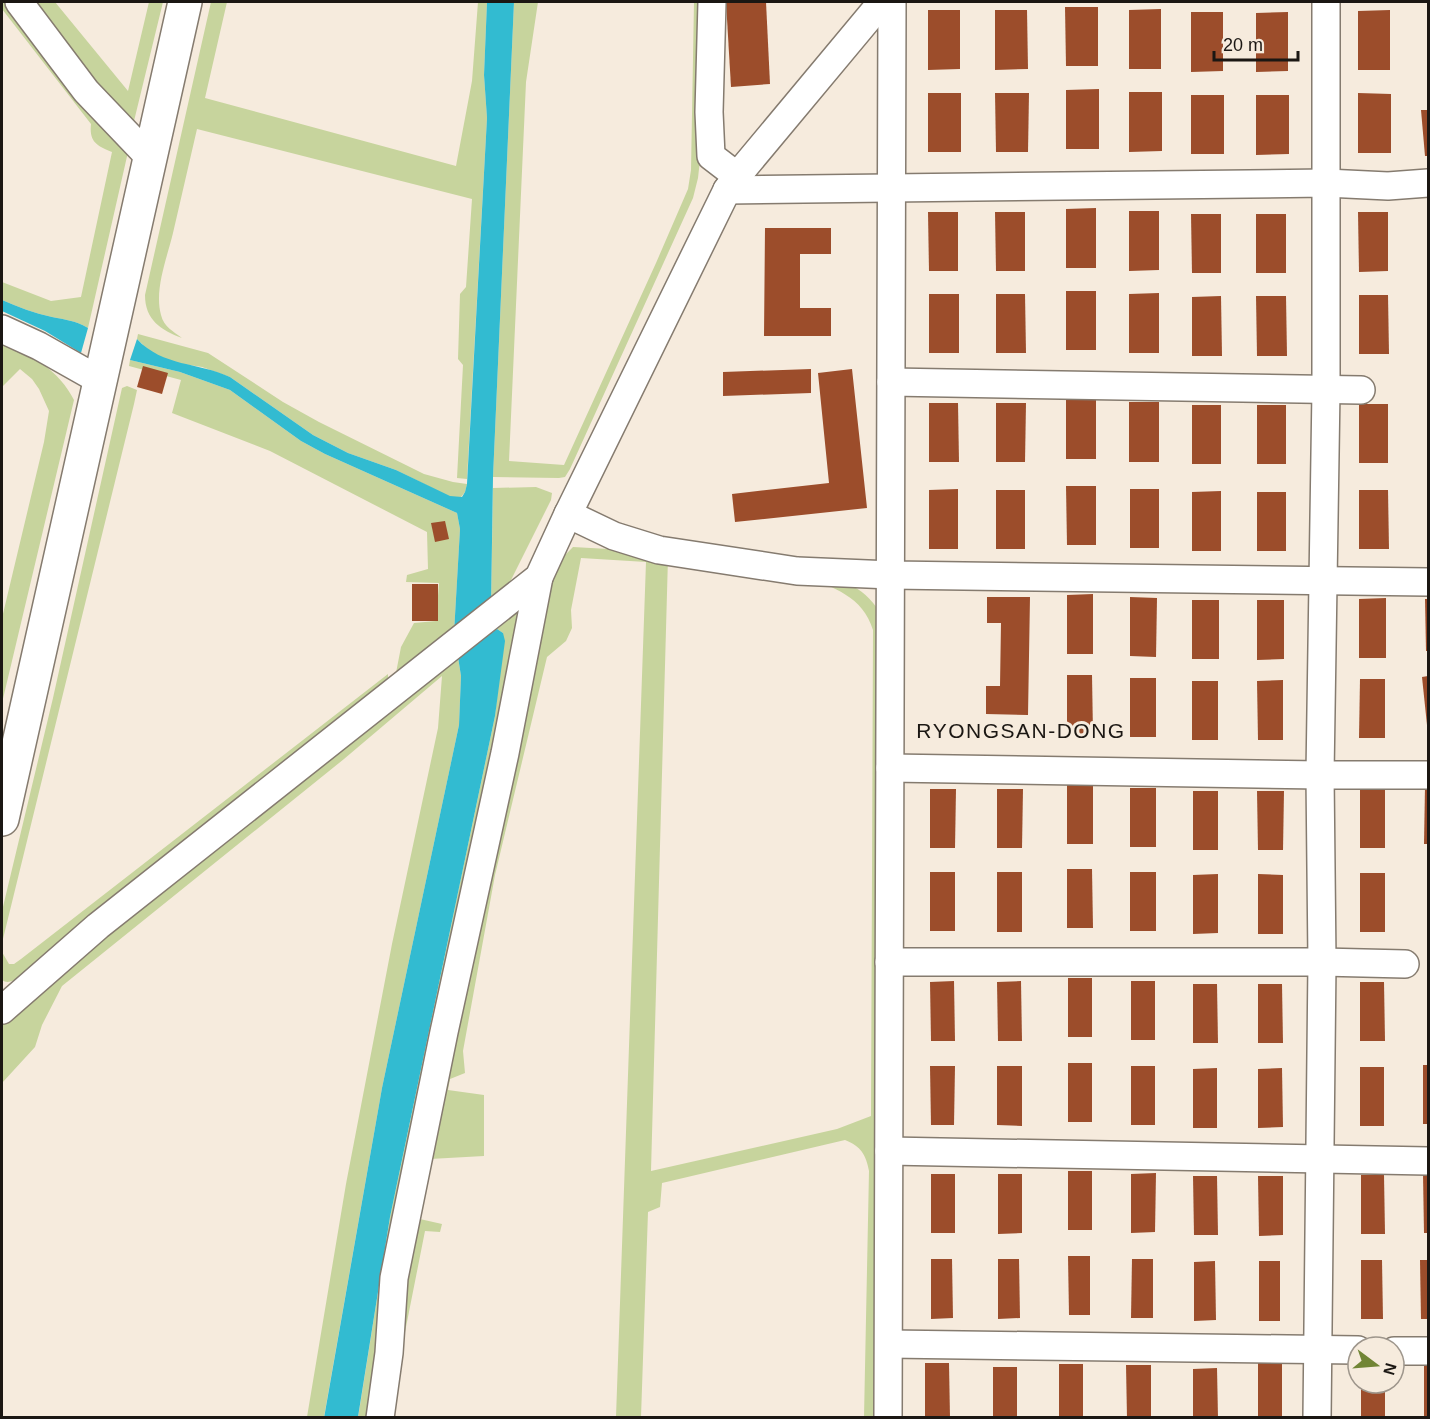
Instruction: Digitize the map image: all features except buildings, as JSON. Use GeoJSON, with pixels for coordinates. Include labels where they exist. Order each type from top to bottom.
{"type":"FeatureCollection","features":[{"type":"Feature","properties":{"kind":"main road"},"geometry":{"type":"LineString","coordinates":[[2,819],[185,2]]}},
{"type":"Feature","properties":{"kind":"street"},"geometry":{"type":"LineString","coordinates":[[19,2],[86,92],[150,158]]}},
{"type":"Feature","properties":{"kind":"street"},"geometry":{"type":"LineString","coordinates":[[712,2],[709,112],[711,156],[732,183],[892,189],[1326,183],[1388,186],[1428,183]]}},
{"type":"Feature","properties":{"kind":"street"},"geometry":{"type":"LineString","coordinates":[[380,1418],[389,1353],[394,1278],[444,1032],[505,753],[539,577],[732,183],[882,2]]}},
{"type":"Feature","properties":{"kind":"street"},"geometry":{"type":"LineString","coordinates":[[888,1418],[892,2]]}},
{"type":"Feature","properties":{"kind":"street"},"geometry":{"type":"LineString","coordinates":[[1317,1418],[1322,962],[1320,775],[1326,390],[1326,2]]}},
{"type":"Feature","properties":{"kind":"street"},"geometry":{"type":"LineString","coordinates":[[2,329],[39,346],[105,363]]}},
{"type":"Feature","properties":{"kind":"street"},"geometry":{"type":"LineString","coordinates":[[891,382],[1361,390]]}},
{"type":"Feature","properties":{"kind":"street"},"geometry":{"type":"LineString","coordinates":[[568,514],[614,536],[660,550],[797,571],[891,575],[1428,582]]}},
{"type":"Feature","properties":{"kind":"street"},"geometry":{"type":"LineString","coordinates":[[2,1010],[98,926],[539,577]]}},
{"type":"Feature","properties":{"kind":"street"},"geometry":{"type":"LineString","coordinates":[[890,768],[1320,775],[1428,774]]}},
{"type":"Feature","properties":{"kind":"street"},"geometry":{"type":"LineString","coordinates":[[890,962],[1405,964]]}},
{"type":"Feature","properties":{"kind":"street"},"geometry":{"type":"LineString","coordinates":[[889,1151],[1428,1161]]}},
{"type":"Feature","properties":{"kind":"street"},"geometry":{"type":"LineString","coordinates":[[889,1344],[1346,1350]]}},
{"type":"Feature","properties":{"kind":"street"},"geometry":{"type":"LineString","coordinates":[[1406,1350],[1428,1351]]}},
{"type":"Feature","properties":{"kind":"green space"},"geometry":{"type":"Polygon","coordinates":[[[2,2],[13,2],[128,152],[88,328],[74,322],[32,312],[2,300],[2,282],[51,301],[81,297],[112,152],[95,142],[91,135],[91,124],[2,9],[2,2]]]}},
{"type":"Feature","properties":{"kind":"green space"},"geometry":{"type":"Polygon","coordinates":[[[26,2],[55,2],[128,91],[149,2],[163,2],[134,121],[129,123],[26,2]]]}},
{"type":"Feature","properties":{"kind":"green space"},"geometry":{"type":"Polygon","coordinates":[[[211,2],[227,2],[205,98],[456,166],[472,81],[478,2],[487,2],[484,75],[487,118],[467,479],[457,478],[463,365],[458,359],[460,294],[466,287],[472,199],[197,129],[159,295],[164,323],[182,338],[161,327],[151,317],[145,295],[211,2]]]}},
{"type":"Feature","properties":{"kind":"green space"},"geometry":{"type":"Polygon","coordinates":[[[514,2],[538,2],[526,82],[509,461],[564,465],[688,189],[691,170],[694,2],[703,2],[700,160],[693,198],[570,469],[565,477],[559,478],[493,477],[514,2]]]}},
{"type":"Feature","properties":{"kind":"green space"},"geometry":{"type":"Polygon","coordinates":[[[138,334],[208,353],[283,402],[319,422],[424,474],[467,484],[465,492],[461,497],[450,497],[396,470],[348,453],[313,435],[230,377],[202,367],[177,363],[154,355],[137,339],[138,334]]]}},
{"type":"Feature","properties":{"kind":"green space"},"geometry":{"type":"Polygon","coordinates":[[[2,339],[43,364],[61,380],[74,400],[2,703],[2,618],[44,442],[49,411],[39,389],[32,379],[20,369],[2,387],[2,339]]]}},
{"type":"Feature","properties":{"kind":"green space"},"geometry":{"type":"Polygon","coordinates":[[[130,360],[180,372],[230,390],[301,441],[457,513],[460,529],[454,633],[395,678],[401,647],[414,623],[436,621],[439,583],[406,582],[407,575],[428,569],[427,532],[270,451],[172,413],[181,380],[129,366],[130,360]]]}},
{"type":"Feature","properties":{"kind":"green space"},"geometry":{"type":"Polygon","coordinates":[[[127,386],[137,390],[134,404],[2,943],[2,911],[53,698],[122,388],[127,386]]]}},
{"type":"Feature","properties":{"kind":"green space"},"geometry":{"type":"Polygon","coordinates":[[[536,487],[552,493],[551,500],[507,588],[491,607],[493,488],[536,487]]]}},
{"type":"Feature","properties":{"kind":"green space"},"geometry":{"type":"Polygon","coordinates":[[[573,547],[644,551],[668,557],[651,1171],[837,1129],[871,1116],[873,630],[868,618],[854,601],[836,589],[804,575],[836,580],[854,587],[877,608],[877,1417],[864,1417],[869,1171],[862,1152],[845,1140],[662,1183],[660,1207],[648,1212],[641,1417],[616,1417],[646,562],[581,558],[571,610],[572,628],[566,641],[547,657],[495,875],[463,1051],[465,1073],[450,1079],[448,1090],[484,1095],[484,1156],[430,1159],[553,574],[563,557],[573,547]]]}},
{"type":"Feature","properties":{"kind":"green space"},"geometry":{"type":"Polygon","coordinates":[[[531,601],[375,1417],[358,1418],[390,1217],[495,716],[503,633],[497,629],[531,601]]]}},
{"type":"Feature","properties":{"kind":"green space"},"geometry":{"type":"Polygon","coordinates":[[[458,657],[461,676],[459,725],[382,1088],[324,1417],[307,1417],[346,1184],[392,944],[438,728],[442,676],[344,759],[62,986],[42,1025],[35,1047],[2,1083],[2,1026],[143,905],[458,657]]]}},
{"type":"Feature","properties":{"kind":"green space"},"geometry":{"type":"Polygon","coordinates":[[[388,674],[388,683],[15,980],[5,982],[2,980],[2,952],[9,964],[14,964],[21,959],[388,674]]]}},
{"type":"Feature","properties":{"kind":"green space"},"geometry":{"type":"Polygon","coordinates":[[[411,1217],[442,1224],[440,1232],[425,1231],[405,1332],[392,1417],[411,1217]]]}},
{"type":"Feature","properties":{"kind":"water"},"geometry":{"type":"Polygon","coordinates":[[[487,2],[514,2],[493,477],[491,607],[454,633],[460,529],[457,513],[301,441],[230,390],[180,372],[130,360],[137,339],[158,355],[218,372],[230,377],[313,435],[348,453],[396,470],[450,496],[462,497],[467,484],[487,118],[484,75],[487,2]]]}},
{"type":"Feature","properties":{"kind":"water"},"geometry":{"type":"Polygon","coordinates":[[[2,300],[32,312],[74,322],[88,328],[81,353],[45,331],[2,311],[2,300]]]}},
{"type":"Feature","properties":{"kind":"water"},"geometry":{"type":"Polygon","coordinates":[[[497,629],[503,633],[505,641],[495,716],[390,1217],[358,1417],[324,1418],[382,1088],[459,725],[461,676],[458,657],[497,629]]]}},
{"type":"Feature","properties":{"kind":"district","name":"RYONGSAN-DONG"},"geometry":{"type":"Point","coordinates":[1021,730]}}]}
